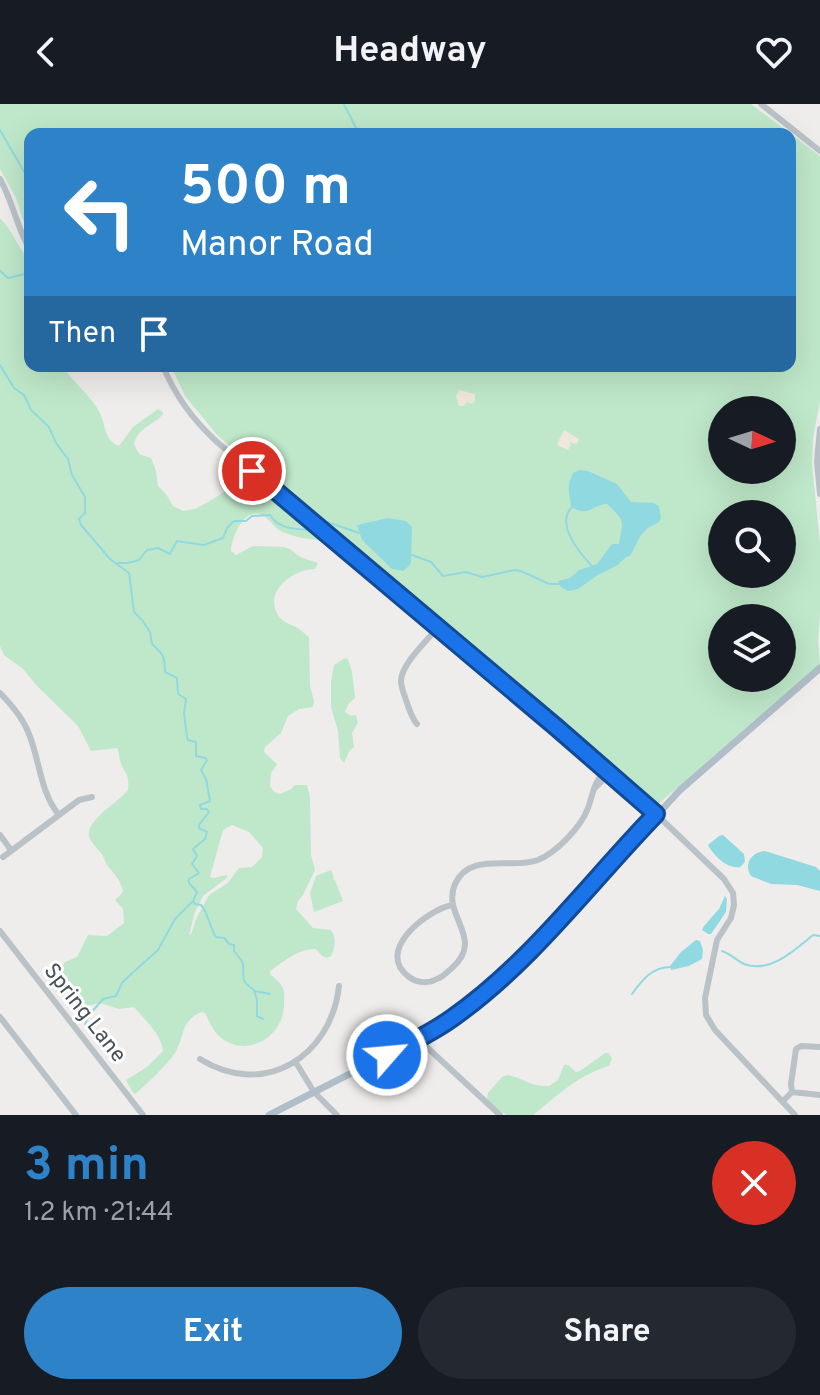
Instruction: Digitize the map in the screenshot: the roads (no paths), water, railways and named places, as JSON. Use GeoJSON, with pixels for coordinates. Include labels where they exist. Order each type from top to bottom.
{"type":"FeatureCollection","features":[{"type":"Feature","properties":{"kind":"main road"},"geometry":{"type":"LineString","coordinates":[[269,1115],[453,1018],[528,953],[680,790],[820,668]]}},
{"type":"Feature","properties":{"kind":"street"},"geometry":{"type":"LineString","coordinates":[[761,104],[791,128]]}},
{"type":"Feature","properties":{"kind":"street"},"geometry":{"type":"LineString","coordinates":[[796,132],[820,151]]}},
{"type":"Feature","properties":{"kind":"street"},"geometry":{"type":"LineString","coordinates":[[0,179],[24,239]]}},
{"type":"Feature","properties":{"kind":"street"},"geometry":{"type":"LineString","coordinates":[[166,372],[177,396],[217,442],[608,771],[727,883],[733,893],[733,914],[716,944],[705,1002],[706,1015],[715,1030],[795,1115]]}},
{"type":"Feature","properties":{"kind":"street"},"geometry":{"type":"LineString","coordinates":[[820,429],[817,462],[820,494]]}},
{"type":"Feature","properties":{"kind":"street"},"geometry":{"type":"LineString","coordinates":[[417,724],[403,693],[402,673],[438,627]]}},
{"type":"Feature","properties":{"kind":"street"},"geometry":{"type":"LineString","coordinates":[[0,693],[26,728],[48,799],[59,815]]}},
{"type":"Feature","properties":{"kind":"street"},"geometry":{"type":"LineString","coordinates":[[452,905],[433,912],[401,941],[398,962],[403,972],[412,979],[424,983],[436,980],[462,958],[465,937],[452,905],[458,878],[468,870],[492,863],[527,863],[555,850],[585,814],[596,781],[608,771]]}},
{"type":"Feature","properties":{"kind":"street"},"geometry":{"type":"LineString","coordinates":[[3,857],[79,800],[92,797]]}},
{"type":"Feature","properties":{"kind":"street"},"geometry":{"type":"LineString","coordinates":[[0,835],[11,850]]}},
{"type":"Feature","properties":{"kind":"street","name":"Spring Lane"},"geometry":{"type":"LineString","coordinates":[[0,931],[143,1115]]}},
{"type":"Feature","properties":{"kind":"street"},"geometry":{"type":"LineString","coordinates":[[200,1059],[224,1070],[248,1074],[272,1071],[295,1061],[313,1048],[325,1032],[334,1012],[339,986]]}},
{"type":"Feature","properties":{"kind":"street"},"geometry":{"type":"LineString","coordinates":[[0,1017],[76,1115]]}},
{"type":"Feature","properties":{"kind":"street"},"geometry":{"type":"LineString","coordinates":[[418,1039],[500,1115]]}},
{"type":"Feature","properties":{"kind":"street"},"geometry":{"type":"LineString","coordinates":[[792,1092],[795,1050],[801,1046],[820,1047]]}},
{"type":"Feature","properties":{"kind":"street"},"geometry":{"type":"LineString","coordinates":[[295,1061],[314,1092],[337,1115]]}},
{"type":"Feature","properties":{"kind":"street"},"geometry":{"type":"LineString","coordinates":[[783,1101],[792,1092]]}},
{"type":"Feature","properties":{"kind":"street"},"geometry":{"type":"LineString","coordinates":[[792,1092],[820,1095]]}},
{"type":"Feature","properties":{"kind":"water"},"geometry":{"type":"Polygon","coordinates":[[[579,470],[617,484],[631,502],[654,503],[659,506],[661,518],[641,535],[630,556],[578,589],[568,591],[558,581],[597,564],[612,544],[619,544],[622,526],[620,518],[607,504],[586,511],[571,506],[569,483],[573,473],[579,470]]]}},
{"type":"Feature","properties":{"kind":"water"},"geometry":{"type":"Polygon","coordinates":[[[388,518],[406,521],[412,527],[411,562],[403,571],[392,569],[362,540],[357,525],[388,518]]]}},
{"type":"Feature","properties":{"kind":"water"},"geometry":{"type":"Polygon","coordinates":[[[723,835],[744,854],[745,862],[740,867],[721,861],[708,845],[723,835]]]}},
{"type":"Feature","properties":{"kind":"water"},"geometry":{"type":"Polygon","coordinates":[[[765,851],[816,867],[820,871],[820,891],[797,885],[771,884],[751,876],[748,867],[750,859],[765,851]]]}},
{"type":"Feature","properties":{"kind":"water"},"geometry":{"type":"Polygon","coordinates":[[[725,896],[726,912],[708,934],[702,930],[725,896]]]}},
{"type":"Feature","properties":{"kind":"water"},"geometry":{"type":"Polygon","coordinates":[[[696,940],[700,941],[703,950],[702,959],[671,970],[670,966],[681,952],[696,940]]]}},
{"type":"Feature","properties":{"kind":"waterway"},"geometry":{"type":"LineString","coordinates":[[344,104],[356,128]]}},
{"type":"Feature","properties":{"kind":"waterway"},"geometry":{"type":"LineString","coordinates":[[0,130],[24,172]]}},
{"type":"Feature","properties":{"kind":"waterway"},"geometry":{"type":"LineString","coordinates":[[0,271],[8,278],[24,274]]}},
{"type":"Feature","properties":{"kind":"waterway"},"geometry":{"type":"LineString","coordinates":[[0,365],[14,388],[24,395],[31,410],[49,427],[68,459],[72,475],[85,497],[85,513],[79,519],[81,525],[110,559],[129,573],[134,612],[150,632],[152,644],[163,656],[165,672],[177,678],[178,694],[186,699],[187,737],[196,742],[196,756],[207,760],[201,770],[210,801],[200,805],[201,809],[209,812],[199,825],[207,832],[205,839],[193,849],[197,856],[192,864],[199,873],[189,879],[197,892],[193,901],[204,909],[216,937],[234,945],[234,951],[242,961],[244,979],[254,990],[257,1016],[263,1019]]}},
{"type":"Feature","properties":{"kind":"waterway"},"geometry":{"type":"LineString","coordinates":[[572,507],[567,514],[567,529],[591,565]]}},
{"type":"Feature","properties":{"kind":"waterway"},"geometry":{"type":"LineString","coordinates":[[118,563],[139,560],[147,550],[158,548],[170,554],[177,541],[204,545],[223,538],[234,521],[246,521],[252,516],[270,515],[278,524],[289,528],[315,528]]}},
{"type":"Feature","properties":{"kind":"waterway"},"geometry":{"type":"LineString","coordinates":[[320,524],[327,522],[359,533]]}},
{"type":"Feature","properties":{"kind":"waterway"},"geometry":{"type":"LineString","coordinates":[[412,555],[431,562],[443,576],[466,572],[482,577],[515,570],[549,584],[559,584]]}},
{"type":"Feature","properties":{"kind":"waterway"},"geometry":{"type":"LineString","coordinates":[[85,1024],[103,999],[116,996],[122,983],[158,950],[175,919],[193,901]]}},
{"type":"Feature","properties":{"kind":"waterway"},"geometry":{"type":"LineString","coordinates":[[722,951],[744,964],[763,966],[782,959],[813,935],[820,936]]}},
{"type":"Feature","properties":{"kind":"waterway"},"geometry":{"type":"LineString","coordinates":[[632,994],[653,972],[671,967]]}},
{"type":"Feature","properties":{"kind":"waterway"},"geometry":{"type":"LineString","coordinates":[[255,991],[270,994]]}}]}
